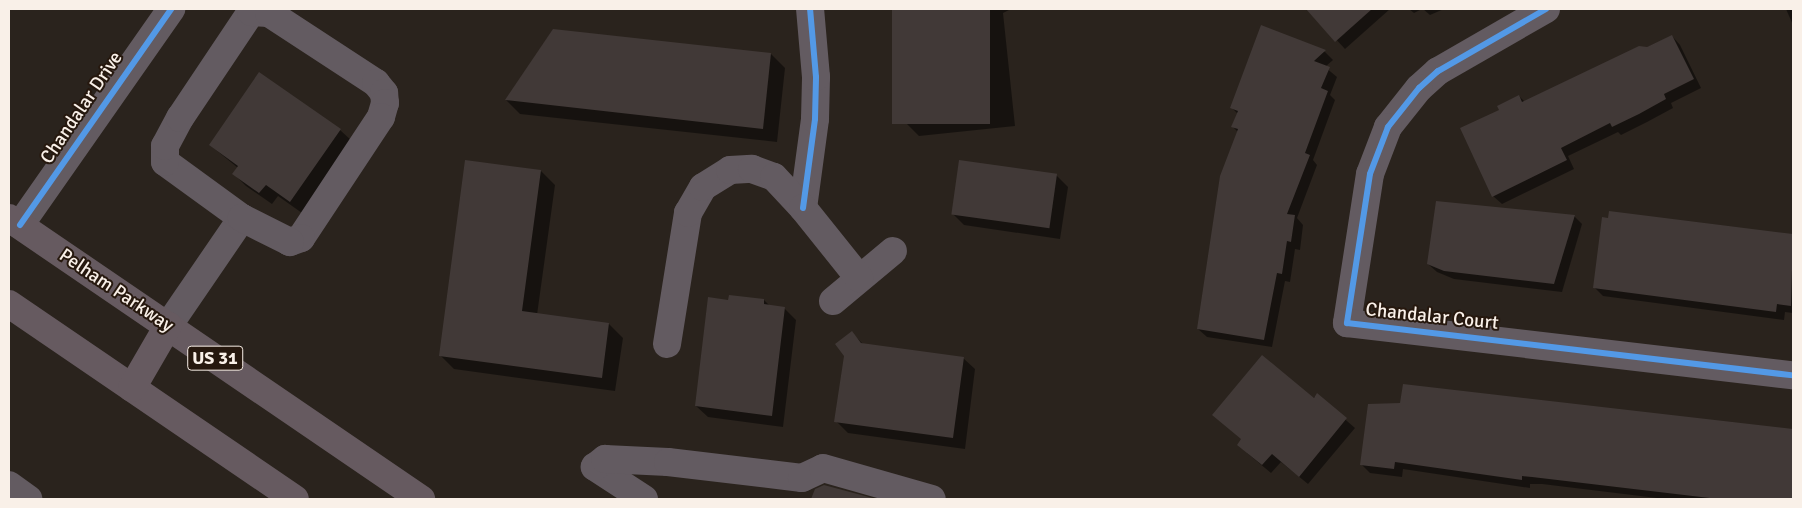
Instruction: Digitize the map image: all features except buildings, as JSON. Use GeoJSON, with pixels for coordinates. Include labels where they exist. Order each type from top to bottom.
{"type":"FeatureCollection","features":[{"type":"Feature","properties":{"kind":"main road","name":"Pelham Parkway"},"geometry":{"type":"LineString","coordinates":[[12,228],[168,326],[421,499]]}},
{"type":"Feature","properties":{"kind":"main road"},"geometry":{"type":"LineString","coordinates":[[9,304],[295,499]]}},
{"type":"Feature","properties":{"kind":"main road"},"geometry":{"type":"LineString","coordinates":[[132,388],[168,326]]}},
{"type":"Feature","properties":{"kind":"street","name":"Chandalar Drive"},"geometry":{"type":"LineString","coordinates":[[12,228],[171,9]]}},
{"type":"Feature","properties":{"kind":"street"},"geometry":{"type":"LineString","coordinates":[[803,208],[815,119],[816,77],[810,9]]}},
{"type":"Feature","properties":{"kind":"street","name":"Chandalar Court"},"geometry":{"type":"LineString","coordinates":[[1546,9],[1438,71],[1419,88],[1388,127],[1370,174],[1346,323],[1793,375]]}},
{"type":"Feature","properties":{"kind":"street"},"geometry":{"type":"LineString","coordinates":[[249,11],[269,12],[376,83],[384,93],[385,103],[381,117],[301,238],[290,242],[242,218],[165,162],[165,146],[180,118],[249,11]]}},
{"type":"Feature","properties":{"kind":"street"},"geometry":{"type":"LineString","coordinates":[[667,344],[688,213],[703,187],[730,170],[752,169],[774,177],[803,208],[859,278]]}},
{"type":"Feature","properties":{"kind":"street"},"geometry":{"type":"LineString","coordinates":[[168,326],[242,218]]}},
{"type":"Feature","properties":{"kind":"street"},"geometry":{"type":"LineString","coordinates":[[833,301],[893,251]]}},
{"type":"Feature","properties":{"kind":"street"},"geometry":{"type":"LineString","coordinates":[[644,499],[595,467],[605,459],[668,462],[802,478],[823,468],[932,499]]}},
{"type":"Feature","properties":{"kind":"street"},"geometry":{"type":"LineString","coordinates":[[9,485],[28,499]]}},
{"type":"Feature","properties":{"kind":"cycle path"},"geometry":{"type":"LineString","coordinates":[[20,225],[171,9]]}},
{"type":"Feature","properties":{"kind":"cycle path"},"geometry":{"type":"LineString","coordinates":[[803,208],[815,119],[816,77],[810,9]]}},
{"type":"Feature","properties":{"kind":"cycle path"},"geometry":{"type":"LineString","coordinates":[[1546,9],[1438,71],[1419,88],[1388,127],[1370,174],[1347,323],[1793,375]]}}]}
